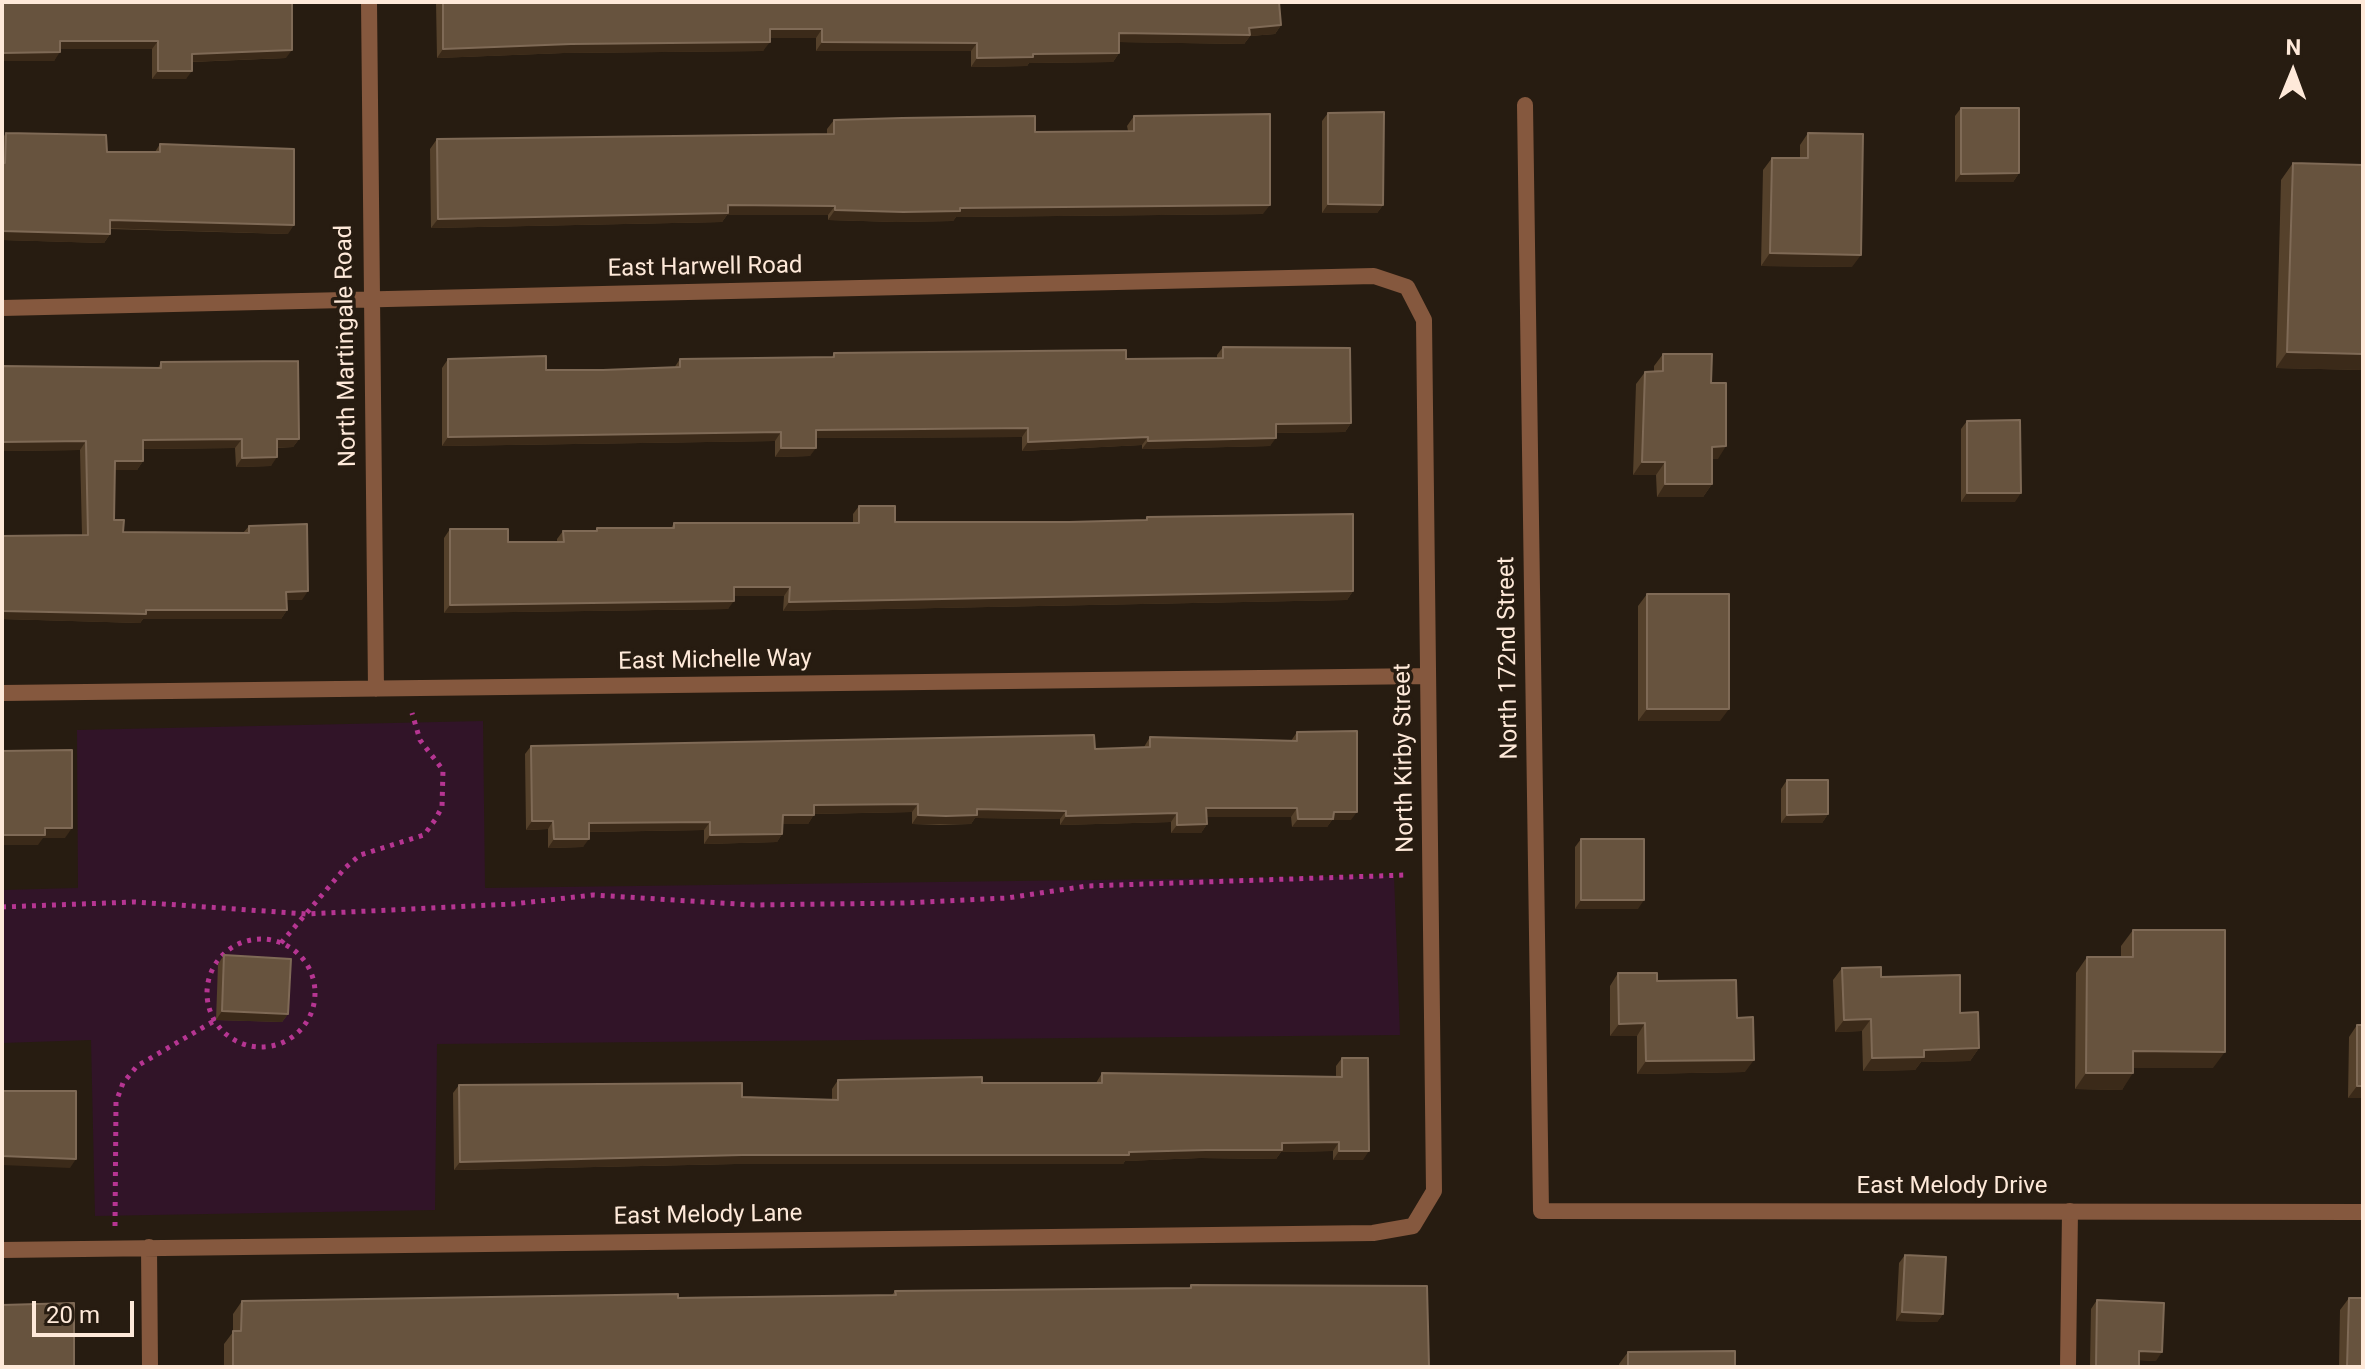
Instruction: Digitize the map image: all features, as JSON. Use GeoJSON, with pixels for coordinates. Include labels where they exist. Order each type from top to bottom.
{"type":"FeatureCollection","features":[{"type":"Feature","properties":{"kind":"street","name":"North Martingale Road"},"geometry":{"type":"LineString","coordinates":[[369,2],[376,689]]}},
{"type":"Feature","properties":{"kind":"street","name":"North 172nd Street"},"geometry":{"type":"LineString","coordinates":[[1525,105],[1541,1211]]}},
{"type":"Feature","properties":{"kind":"street","name":"East Harwell Road"},"geometry":{"type":"LineString","coordinates":[[2,308],[1374,276],[1407,287]]}},
{"type":"Feature","properties":{"kind":"street","name":"North Kirby Street"},"geometry":{"type":"LineString","coordinates":[[1407,287],[1424,320],[1434,1191],[1413,1226]]}},
{"type":"Feature","properties":{"kind":"street","name":"East Michelle Way"},"geometry":{"type":"LineString","coordinates":[[2,693],[1428,676]]}},
{"type":"Feature","properties":{"kind":"street","name":"East Melody Drive"},"geometry":{"type":"LineString","coordinates":[[1541,1211],[2363,1212]]}},
{"type":"Feature","properties":{"kind":"street"},"geometry":{"type":"LineString","coordinates":[[2068,1367],[2070,1211]]}},
{"type":"Feature","properties":{"kind":"street","name":"East Melody Lane"},"geometry":{"type":"LineString","coordinates":[[2,1250],[1373,1233],[1413,1226]]}},
{"type":"Feature","properties":{"kind":"street"},"geometry":{"type":"LineString","coordinates":[[149,1247],[150,1367]]}},
{"type":"Feature","properties":{"kind":"path"},"geometry":{"type":"LineString","coordinates":[[281,943],[345,868],[360,855],[424,835],[442,807],[443,770],[420,740],[413,720],[410,688]]}},
{"type":"Feature","properties":{"kind":"path"},"geometry":{"type":"LineString","coordinates":[[2,907],[135,902],[307,914],[513,904],[593,895],[753,905],[903,903],[1007,898],[1087,886],[1431,874]]}},
{"type":"Feature","properties":{"kind":"path"},"geometry":{"type":"LineString","coordinates":[[248,941],[281,943],[296,952],[313,980],[315,997],[302,1028],[273,1045],[256,1047],[240,1043],[214,1021],[206,989],[219,958],[248,941]]}},
{"type":"Feature","properties":{"kind":"path"},"geometry":{"type":"LineString","coordinates":[[115,1247],[116,1102],[123,1083],[137,1066],[214,1021]]}},
{"type":"Feature","properties":{"kind":"shaded area"},"geometry":{"type":"Polygon","coordinates":[[[483,721],[485,888],[1394,876],[1400,1035],[437,1044],[435,1210],[95,1216],[91,1040],[2,1043],[2,890],[78,888],[77,730],[483,721]]]}},
{"type":"Feature","properties":{"kind":"building"},"geometry":{"type":"Polygon","coordinates":[[[2,2],[292,2],[292,50],[192,54],[192,71],[158,71],[158,41],[60,41],[60,52],[2,53],[2,2]]]}},
{"type":"Feature","properties":{"kind":"building"},"geometry":{"type":"Polygon","coordinates":[[[443,2],[1279,2],[1281,25],[1249,28],[1250,35],[1119,33],[1119,53],[1033,54],[1033,57],[977,58],[977,43],[822,42],[822,29],[770,29],[770,42],[443,49],[443,2]]]}},
{"type":"Feature","properties":{"kind":"building"},"geometry":{"type":"Polygon","coordinates":[[[1961,108],[2019,108],[2019,173],[1961,174],[1961,108]]]}},
{"type":"Feature","properties":{"kind":"building"},"geometry":{"type":"Polygon","coordinates":[[[1384,112],[1383,205],[1328,204],[1328,113],[1384,112]]]}},
{"type":"Feature","properties":{"kind":"building"},"geometry":{"type":"Polygon","coordinates":[[[1270,114],[1270,205],[960,208],[960,211],[903,212],[835,210],[835,206],[728,205],[728,213],[438,219],[437,139],[834,134],[834,120],[1035,116],[1035,132],[1134,131],[1134,116],[1270,114]]]}},
{"type":"Feature","properties":{"kind":"building"},"geometry":{"type":"Polygon","coordinates":[[[6,133],[106,135],[107,152],[160,152],[160,144],[294,149],[294,225],[110,220],[110,234],[2,231],[2,163],[5,163],[6,133]]]}},
{"type":"Feature","properties":{"kind":"building"},"geometry":{"type":"Polygon","coordinates":[[[1808,133],[1863,134],[1861,255],[1770,253],[1772,158],[1808,158],[1808,133]]]}},
{"type":"Feature","properties":{"kind":"building"},"geometry":{"type":"Polygon","coordinates":[[[2293,163],[2363,165],[2363,354],[2287,352],[2293,163]]]}},
{"type":"Feature","properties":{"kind":"building"},"geometry":{"type":"Polygon","coordinates":[[[1223,347],[1350,348],[1351,423],[1276,424],[1276,438],[1148,441],[1148,437],[1028,442],[1028,428],[816,430],[816,448],[781,448],[781,432],[448,437],[448,359],[546,356],[546,370],[603,370],[680,367],[680,359],[834,357],[834,353],[1126,350],[1126,359],[1223,358],[1223,347]]]}},
{"type":"Feature","properties":{"kind":"building"},"geometry":{"type":"Polygon","coordinates":[[[1663,354],[1712,354],[1711,383],[1726,383],[1726,446],[1712,447],[1712,484],[1665,484],[1665,462],[1642,462],[1645,372],[1663,371],[1663,354]]]}},
{"type":"Feature","properties":{"kind":"building"},"geometry":{"type":"Polygon","coordinates":[[[298,361],[299,439],[277,439],[277,457],[242,458],[242,439],[143,440],[143,461],[115,461],[114,520],[124,520],[123,532],[249,533],[249,526],[307,524],[308,591],[286,592],[287,610],[146,610],[146,614],[2,611],[2,536],[88,535],[86,441],[2,442],[2,366],[161,368],[161,362],[298,361]]]}},
{"type":"Feature","properties":{"kind":"building"},"geometry":{"type":"Polygon","coordinates":[[[2020,420],[2021,493],[1967,493],[1967,421],[2020,420]]]}},
{"type":"Feature","properties":{"kind":"building"},"geometry":{"type":"Polygon","coordinates":[[[859,506],[895,506],[895,522],[1069,522],[1147,520],[1147,517],[1353,514],[1353,591],[789,602],[790,587],[734,587],[734,601],[450,605],[450,529],[508,529],[508,542],[564,542],[563,531],[674,528],[674,523],[859,523],[859,506]]]}},
{"type":"Feature","properties":{"kind":"building"},"geometry":{"type":"Polygon","coordinates":[[[1647,594],[1729,594],[1729,709],[1647,709],[1647,594]]]}},
{"type":"Feature","properties":{"kind":"building"},"geometry":{"type":"Polygon","coordinates":[[[1357,731],[1357,812],[1334,812],[1333,819],[1298,819],[1297,808],[1206,808],[1207,824],[1177,825],[1177,813],[1066,816],[1066,811],[977,809],[977,815],[946,816],[918,815],[918,804],[814,805],[814,815],[783,815],[782,834],[710,835],[710,822],[589,823],[589,839],[554,839],[553,821],[532,821],[531,746],[1094,735],[1095,749],[1150,747],[1150,737],[1297,741],[1297,732],[1357,731]]]}},
{"type":"Feature","properties":{"kind":"building"},"geometry":{"type":"Polygon","coordinates":[[[72,750],[72,828],[45,828],[45,835],[2,835],[2,751],[72,750]]]}},
{"type":"Feature","properties":{"kind":"building"},"geometry":{"type":"Polygon","coordinates":[[[1787,780],[1828,780],[1828,814],[1787,815],[1787,780]]]}},
{"type":"Feature","properties":{"kind":"building"},"geometry":{"type":"Polygon","coordinates":[[[1581,839],[1644,839],[1644,900],[1581,900],[1581,839]]]}},
{"type":"Feature","properties":{"kind":"building"},"geometry":{"type":"Polygon","coordinates":[[[2133,930],[2225,930],[2225,1052],[2133,1051],[2133,1073],[2086,1073],[2087,957],[2133,957],[2133,930]]]}},
{"type":"Feature","properties":{"kind":"building"},"geometry":{"type":"Polygon","coordinates":[[[224,955],[291,959],[288,1014],[222,1011],[224,955]]]}},
{"type":"Feature","properties":{"kind":"building"},"geometry":{"type":"Polygon","coordinates":[[[1881,967],[1881,977],[1960,975],[1960,1013],[1978,1012],[1979,1048],[1924,1050],[1924,1057],[1872,1058],[1871,1019],[1844,1020],[1842,968],[1881,967]]]}},
{"type":"Feature","properties":{"kind":"building"},"geometry":{"type":"Polygon","coordinates":[[[1618,973],[1657,973],[1657,981],[1736,980],[1737,1018],[1753,1017],[1754,1060],[1646,1061],[1645,1023],[1619,1024],[1618,973]]]}},
{"type":"Feature","properties":{"kind":"building"},"geometry":{"type":"Polygon","coordinates":[[[2357,1025],[2363,1025],[2363,1086],[2357,1086],[2357,1025]]]}},
{"type":"Feature","properties":{"kind":"building"},"geometry":{"type":"Polygon","coordinates":[[[1342,1058],[1368,1058],[1369,1151],[1339,1151],[1339,1142],[1282,1143],[1282,1150],[1129,1152],[1129,1155],[742,1155],[460,1162],[459,1085],[742,1083],[742,1097],[838,1100],[838,1080],[982,1077],[982,1083],[1102,1083],[1102,1073],[1342,1077],[1342,1058]]]}},
{"type":"Feature","properties":{"kind":"building"},"geometry":{"type":"Polygon","coordinates":[[[2,1091],[76,1091],[76,1159],[2,1156],[2,1091]]]}},
{"type":"Feature","properties":{"kind":"building"},"geometry":{"type":"Polygon","coordinates":[[[1905,1255],[1946,1257],[1943,1314],[1902,1312],[1905,1255]]]}},
{"type":"Feature","properties":{"kind":"building"},"geometry":{"type":"Polygon","coordinates":[[[1191,1285],[1427,1286],[1429,1367],[233,1367],[233,1331],[241,1331],[242,1301],[678,1294],[678,1298],[896,1295],[895,1291],[1191,1288],[1191,1285]]]}},
{"type":"Feature","properties":{"kind":"building"},"geometry":{"type":"Polygon","coordinates":[[[2349,1298],[2363,1298],[2363,1367],[2347,1367],[2349,1298]]]}},
{"type":"Feature","properties":{"kind":"building"},"geometry":{"type":"Polygon","coordinates":[[[2097,1300],[2164,1303],[2162,1352],[2139,1351],[2139,1367],[2096,1367],[2097,1300]]]}},
{"type":"Feature","properties":{"kind":"building"},"geometry":{"type":"Polygon","coordinates":[[[74,1303],[74,1367],[2,1367],[2,1305],[74,1303]]]}},
{"type":"Feature","properties":{"kind":"building"},"geometry":{"type":"Polygon","coordinates":[[[1735,1351],[1735,1367],[1628,1367],[1628,1352],[1735,1351]]]}}]}
